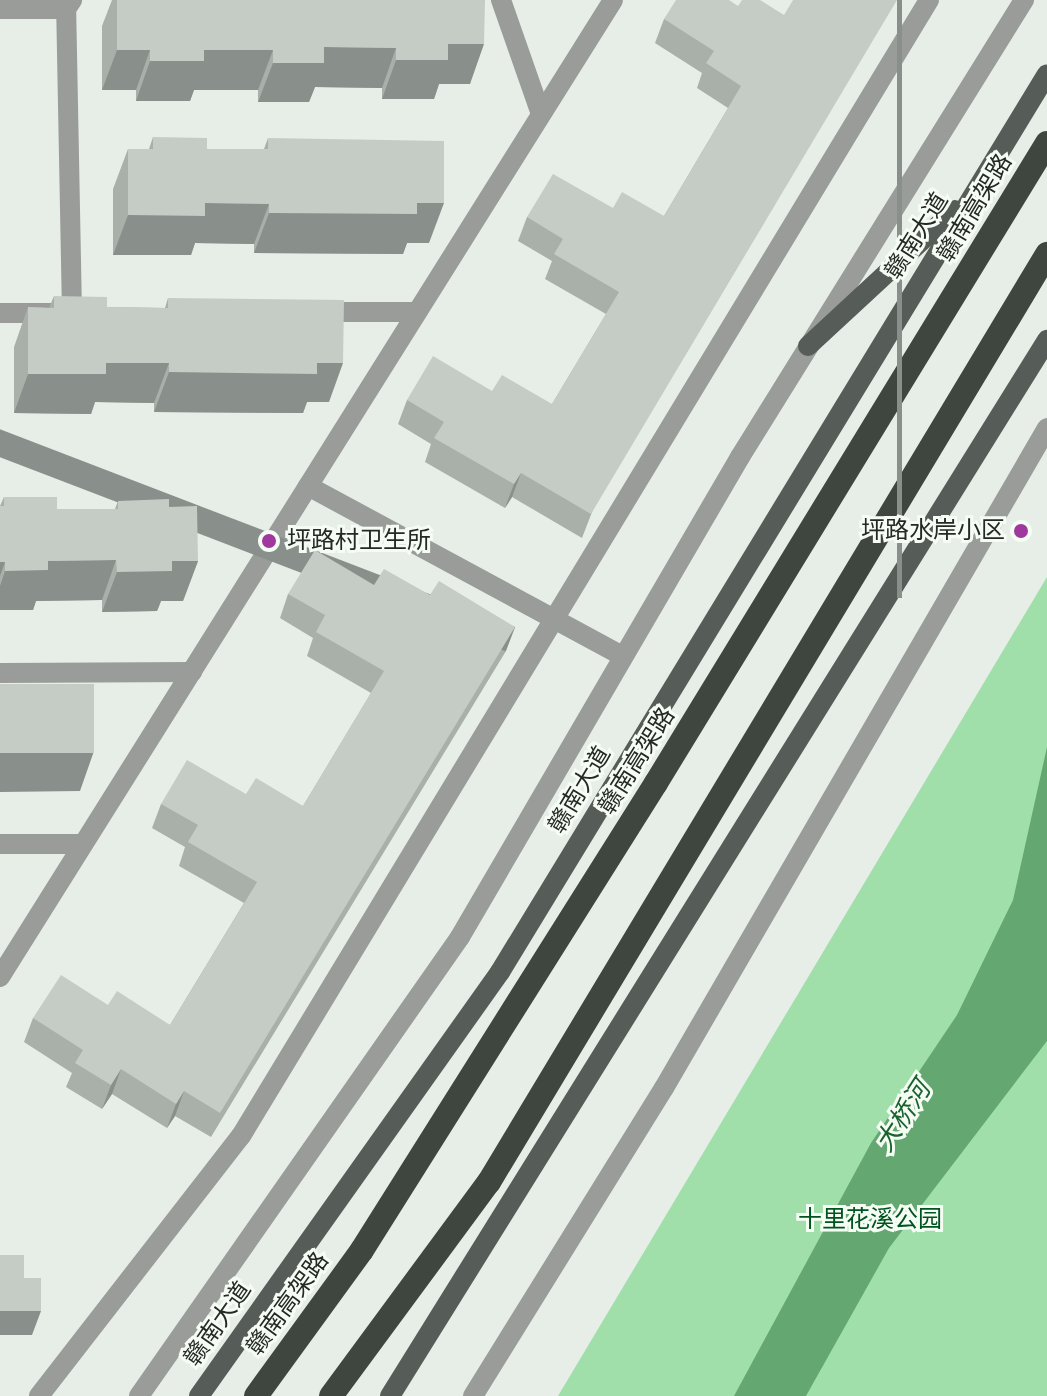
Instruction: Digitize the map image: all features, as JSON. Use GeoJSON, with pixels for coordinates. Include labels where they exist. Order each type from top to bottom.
{"type":"FeatureCollection","features":[{"type":"Feature","properties":{"kind":"highway","name":"赣南高架路"},"geometry":{"type":"LineString","coordinates":[[256,1396],[362,1250],[606,863],[1047,143]]}},
{"type":"Feature","properties":{"kind":"highway"},"geometry":{"type":"LineString","coordinates":[[331,1396],[489,1182],[1047,254]]}},
{"type":"Feature","properties":{"kind":"main road","name":"赣南大道"},"geometry":{"type":"LineString","coordinates":[[199,1396],[500,972],[1047,74]]}},
{"type":"Feature","properties":{"kind":"main road"},"geometry":{"type":"LineString","coordinates":[[808,346],[975,191]]}},
{"type":"Feature","properties":{"kind":"main road"},"geometry":{"type":"LineString","coordinates":[[390,1396],[1047,340]]}},
{"type":"Feature","properties":{"kind":"street"},"geometry":{"type":"LineString","coordinates":[[501,0],[541,114]]}},
{"type":"Feature","properties":{"kind":"street"},"geometry":{"type":"LineString","coordinates":[[0,977],[613,0]]}},
{"type":"Feature","properties":{"kind":"street"},"geometry":{"type":"LineString","coordinates":[[39,1396],[241,1136],[929,0]]}},
{"type":"Feature","properties":{"kind":"street"},"geometry":{"type":"LineString","coordinates":[[139,1396],[460,937],[808,346],[921,173],[1024,0]]}},
{"type":"Feature","properties":{"kind":"street"},"geometry":{"type":"LineString","coordinates":[[0,9],[69,5],[80,313],[0,313]]}},
{"type":"Feature","properties":{"kind":"street"},"geometry":{"type":"LineString","coordinates":[[292,312],[417,312]]}},
{"type":"Feature","properties":{"kind":"street"},"geometry":{"type":"LineString","coordinates":[[473,1396],[664,1088],[1047,428]]}},
{"type":"Feature","properties":{"kind":"street"},"geometry":{"type":"LineString","coordinates":[[308,486],[556,617],[623,656]]}},
{"type":"Feature","properties":{"kind":"street"},"geometry":{"type":"LineString","coordinates":[[0,673],[192,672]]}},
{"type":"Feature","properties":{"kind":"street"},"geometry":{"type":"LineString","coordinates":[[0,844],[83,844]]}},
{"type":"Feature","properties":{"kind":"green space","name":"十里花溪公园"},"geometry":{"type":"Polygon","coordinates":[[[1047,577],[1047,1396],[558,1396],[1047,577]]]}},
{"type":"Feature","properties":{"kind":"water","name":"大桥河"},"geometry":{"type":"Polygon","coordinates":[[[1047,747],[1047,1041],[889,1248],[806,1396],[734,1396],[871,1143],[957,1015],[1013,900],[1047,747]]]}},
{"type":"Feature","properties":{"kind":"building"},"geometry":{"type":"Polygon","coordinates":[[[117,0],[485,0],[484,44],[448,44],[448,60],[396,60],[396,48],[324,47],[324,63],[273,63],[273,50],[204,50],[204,61],[150,61],[150,50],[117,50],[117,0]]]}},
{"type":"Feature","properties":{"kind":"building"},"geometry":{"type":"Polygon","coordinates":[[[676,0],[729,0],[738,6],[742,0],[760,0],[784,15],[793,0],[897,0],[591,514],[521,473],[514,484],[434,438],[444,422],[407,400],[433,356],[492,391],[502,375],[552,404],[619,292],[554,254],[563,239],[527,217],[553,174],[613,208],[622,192],[664,216],[741,86],[706,63],[714,51],[664,19],[676,0]]]}},
{"type":"Feature","properties":{"kind":"building"},"geometry":{"type":"Polygon","coordinates":[[[153,137],[207,138],[207,149],[268,149],[268,138],[444,141],[444,203],[417,203],[417,214],[269,213],[269,204],[205,203],[205,216],[128,215],[128,149],[153,149],[153,137]]]}},
{"type":"Feature","properties":{"kind":"building"},"geometry":{"type":"Polygon","coordinates":[[[54,296],[107,297],[107,307],[168,308],[168,298],[344,300],[343,363],[317,363],[317,374],[169,372],[169,363],[106,363],[106,374],[28,374],[28,307],[54,308],[54,296]]]}},
{"type":"Feature","properties":{"kind":"building"},"geometry":{"type":"Polygon","coordinates":[[[4,497],[57,497],[57,509],[118,509],[118,501],[169,499],[169,507],[197,506],[198,561],[172,561],[172,571],[117,572],[116,560],[48,561],[48,570],[5,571],[5,562],[0,562],[0,506],[4,506],[4,497]]]}},
{"type":"Feature","properties":{"kind":"building"},"geometry":{"type":"Polygon","coordinates":[[[315,550],[374,585],[384,569],[430,595],[439,581],[515,627],[220,1113],[184,1091],[176,1104],[121,1069],[111,1085],[75,1063],[83,1050],[33,1018],[61,975],[108,1005],[117,991],[170,1025],[257,882],[188,842],[198,825],[161,804],[187,760],[246,794],[256,778],[303,806],[384,671],[316,632],[325,615],[288,594],[315,550]]]}},
{"type":"Feature","properties":{"kind":"building"},"geometry":{"type":"Polygon","coordinates":[[[0,684],[94,684],[94,753],[0,753],[0,684]]]}},
{"type":"Feature","properties":{"kind":"building"},"geometry":{"type":"Polygon","coordinates":[[[0,1255],[24,1255],[24,1278],[41,1278],[41,1311],[0,1311],[0,1255]]]}},
{"type":"Feature","properties":{"kind":"place","name":"坪路水岸小区"},"geometry":{"type":"Point","coordinates":[1021,531]}},
{"type":"Feature","properties":{"kind":"place","name":"坪路村卫生所"},"geometry":{"type":"Point","coordinates":[269,541]}}]}
